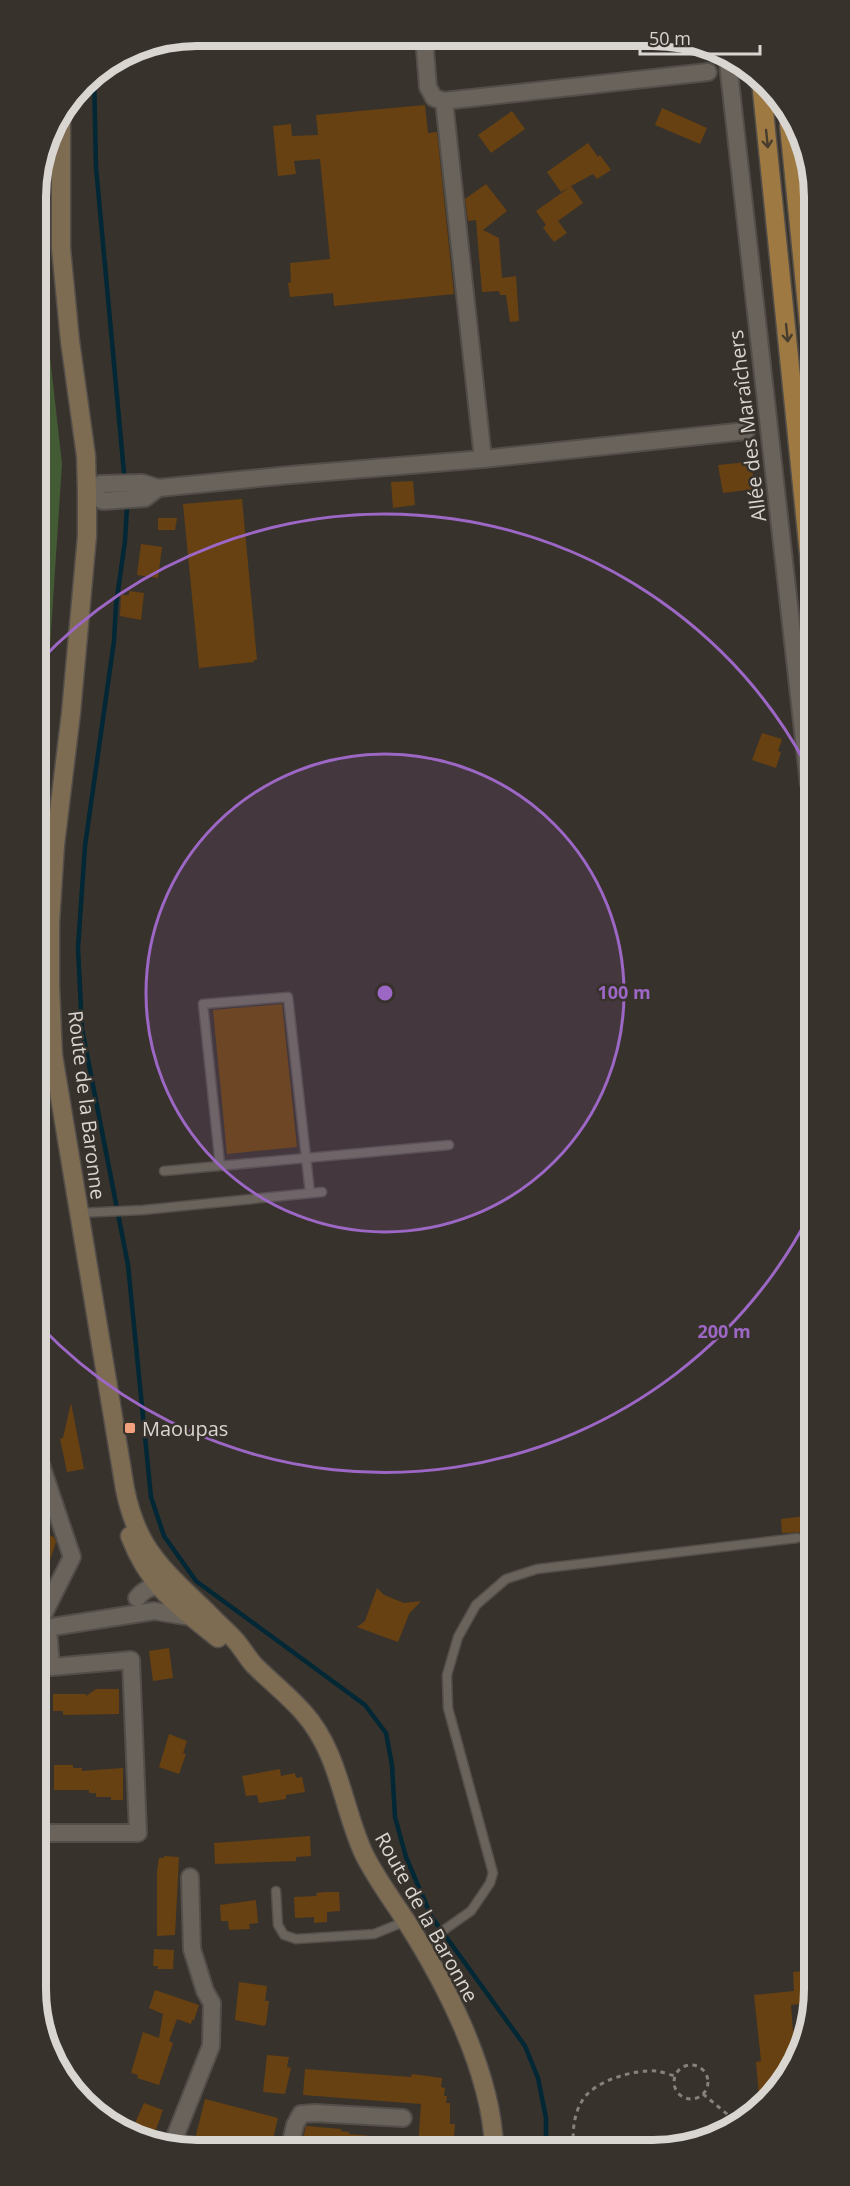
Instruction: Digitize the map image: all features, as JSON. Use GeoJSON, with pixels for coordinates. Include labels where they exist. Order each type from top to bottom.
{"type":"FeatureCollection","features":[{"type":"Feature","properties":{"kind":"highway"},"geometry":{"type":"LineString","coordinates":[[762,95],[804,495]]}},
{"type":"Feature","properties":{"kind":"highway"},"geometry":{"type":"LineString","coordinates":[[790,136],[804,275]]}},
{"type":"Feature","properties":{"kind":"main road","name":"Route de la Baronne"},"geometry":{"type":"LineString","coordinates":[[62,131],[61,248],[70,341],[86,456],[87,536],[71,713],[55,845],[50,923],[53,1055],[124,1489],[129,1533],[140,1560],[161,1588],[235,1640],[254,1664],[304,1713],[329,1751],[337,1769],[353,1827],[377,1879],[406,1921],[428,1940],[481,2074],[490,2112],[493,2140]]}},
{"type":"Feature","properties":{"kind":"main road","name":"Route de la Baronne"},"geometry":{"type":"LineString","coordinates":[[124,1489],[130,1513],[146,1546],[200,1616]]}},
{"type":"Feature","properties":{"kind":"street"},"geometry":{"type":"LineString","coordinates":[[425,46],[429,87],[434,98],[444,101],[708,72]]}},
{"type":"Feature","properties":{"kind":"street","name":"Allée des Maraîchers"},"geometry":{"type":"LineString","coordinates":[[728,67],[804,737]]}},
{"type":"Feature","properties":{"kind":"street"},"geometry":{"type":"LineString","coordinates":[[444,101],[483,459]]}},
{"type":"Feature","properties":{"kind":"street"},"geometry":{"type":"LineString","coordinates":[[87,492],[103,501],[145,498],[158,488],[483,459],[746,431]]}},
{"type":"Feature","properties":{"kind":"street"},"geometry":{"type":"LineString","coordinates":[[46,1481],[72,1557],[46,1617]]}},
{"type":"Feature","properties":{"kind":"street"},"geometry":{"type":"LineString","coordinates":[[136,1598],[140,1560]]}},
{"type":"Feature","properties":{"kind":"street"},"geometry":{"type":"LineString","coordinates":[[154,1611],[161,1588],[162,1566]]}},
{"type":"Feature","properties":{"kind":"street"},"geometry":{"type":"LineString","coordinates":[[116,1617],[147,1589],[161,1588]]}},
{"type":"Feature","properties":{"kind":"street"},"geometry":{"type":"LineString","coordinates":[[46,1626],[154,1611],[200,1616]]}},
{"type":"Feature","properties":{"kind":"street"},"geometry":{"type":"LineString","coordinates":[[46,1646],[51,1667],[131,1659],[138,1833],[46,1833]]}},
{"type":"Feature","properties":{"kind":"street"},"geometry":{"type":"LineString","coordinates":[[175,2138],[211,2046],[212,2003],[205,1991],[192,1949],[190,1877]]}},
{"type":"Feature","properties":{"kind":"street"},"geometry":{"type":"LineString","coordinates":[[292,2140],[295,2125],[301,2114],[403,2118]]}},
{"type":"Feature","properties":{"kind":"lane"},"geometry":{"type":"LineString","coordinates":[[220,1165],[203,1004],[288,997],[310,1193]]}},
{"type":"Feature","properties":{"kind":"lane"},"geometry":{"type":"LineString","coordinates":[[164,1171],[449,1145]]}},
{"type":"Feature","properties":{"kind":"lane"},"geometry":{"type":"LineString","coordinates":[[78,1213],[143,1210],[322,1192]]}},
{"type":"Feature","properties":{"kind":"lane"},"geometry":{"type":"LineString","coordinates":[[428,1940],[471,1911],[490,1883],[493,1873],[448,1708],[447,1675],[458,1637],[476,1605],[506,1580],[537,1569],[797,1538]]}},
{"type":"Feature","properties":{"kind":"lane"},"geometry":{"type":"LineString","coordinates":[[276,1891],[278,1925],[284,1935],[296,1939],[374,1934],[406,1921]]}},
{"type":"Feature","properties":{"kind":"path"},"geometry":{"type":"LineString","coordinates":[[699,2067],[708,2080],[703,2094],[693,2099],[682,2096],[675,2087],[675,2076],[683,2068],[699,2067]]}},
{"type":"Feature","properties":{"kind":"path"},"geometry":{"type":"LineString","coordinates":[[573,2140],[574,2121],[583,2100],[602,2083],[627,2075],[656,2071],[675,2076]]}},
{"type":"Feature","properties":{"kind":"path"},"geometry":{"type":"LineString","coordinates":[[703,2094],[731,2117]]}},
{"type":"Feature","properties":{"kind":"green space"},"geometry":{"type":"Polygon","coordinates":[[[47,329],[62,464],[47,696],[47,329]]]}},
{"type":"Feature","properties":{"kind":"building"},"geometry":{"type":"Polygon","coordinates":[[[425,105],[428,133],[437,132],[454,294],[334,306],[333,293],[290,297],[288,283],[291,282],[290,263],[330,259],[320,159],[294,161],[296,174],[278,176],[273,126],[291,124],[292,136],[318,135],[316,115],[425,105]]]}},
{"type":"Feature","properties":{"kind":"building"},"geometry":{"type":"Polygon","coordinates":[[[662,108],[707,128],[700,144],[655,125],[662,108]]]}},
{"type":"Feature","properties":{"kind":"building"},"geometry":{"type":"Polygon","coordinates":[[[512,111],[525,129],[491,153],[478,135],[512,111]]]}},
{"type":"Feature","properties":{"kind":"building"},"geometry":{"type":"Polygon","coordinates":[[[588,143],[611,170],[597,179],[593,174],[571,186],[583,203],[558,221],[567,233],[554,242],[543,228],[546,225],[536,211],[570,187],[561,192],[547,172],[588,143]]]}},
{"type":"Feature","properties":{"kind":"building"},"geometry":{"type":"Polygon","coordinates":[[[486,184],[507,211],[483,230],[499,238],[502,278],[516,276],[519,321],[510,322],[506,295],[500,295],[499,291],[482,292],[476,220],[468,221],[465,199],[486,184]]]}},
{"type":"Feature","properties":{"kind":"building"},"geometry":{"type":"Polygon","coordinates":[[[748,462],[749,469],[752,468],[755,489],[723,493],[718,465],[748,462]]]}},
{"type":"Feature","properties":{"kind":"building"},"geometry":{"type":"Polygon","coordinates":[[[413,481],[415,505],[393,508],[391,482],[413,481]]]}},
{"type":"Feature","properties":{"kind":"building"},"geometry":{"type":"Polygon","coordinates":[[[242,499],[257,660],[199,668],[183,504],[242,499]]]}},
{"type":"Feature","properties":{"kind":"building"},"geometry":{"type":"Polygon","coordinates":[[[158,518],[177,518],[175,530],[158,530],[158,518]]]}},
{"type":"Feature","properties":{"kind":"building"},"geometry":{"type":"Polygon","coordinates":[[[141,544],[162,547],[158,578],[137,575],[141,544]]]}},
{"type":"Feature","properties":{"kind":"building"},"geometry":{"type":"Polygon","coordinates":[[[129,591],[144,593],[141,620],[120,616],[121,595],[129,595],[129,591]]]}},
{"type":"Feature","properties":{"kind":"building"},"geometry":{"type":"Polygon","coordinates":[[[762,733],[782,739],[776,768],[752,760],[762,733]]]}},
{"type":"Feature","properties":{"kind":"building"},"geometry":{"type":"Polygon","coordinates":[[[282,1004],[297,1147],[227,1154],[213,1010],[282,1004]]]}},
{"type":"Feature","properties":{"kind":"building"},"geometry":{"type":"Polygon","coordinates":[[[71,1403],[84,1469],[67,1472],[60,1439],[63,1438],[71,1403]]]}},
{"type":"Feature","properties":{"kind":"building"},"geometry":{"type":"Polygon","coordinates":[[[803,1516],[803,1532],[782,1533],[781,1519],[803,1516]]]}},
{"type":"Feature","properties":{"kind":"building"},"geometry":{"type":"Polygon","coordinates":[[[46,1534],[54,1537],[56,1542],[46,1571],[46,1534]]]}},
{"type":"Feature","properties":{"kind":"building"},"geometry":{"type":"Polygon","coordinates":[[[377,1588],[384,1595],[404,1603],[421,1601],[409,1614],[398,1642],[357,1627],[365,1621],[377,1588]]]}},
{"type":"Feature","properties":{"kind":"building"},"geometry":{"type":"Polygon","coordinates":[[[169,1648],[173,1678],[153,1681],[149,1651],[169,1648]]]}},
{"type":"Feature","properties":{"kind":"building"},"geometry":{"type":"Polygon","coordinates":[[[96,1689],[119,1689],[119,1714],[63,1715],[63,1711],[53,1711],[53,1694],[86,1694],[86,1696],[96,1689]]]}},
{"type":"Feature","properties":{"kind":"building"},"geometry":{"type":"Polygon","coordinates":[[[169,1734],[187,1741],[183,1753],[186,1754],[179,1774],[159,1767],[169,1734]]]}},
{"type":"Feature","properties":{"kind":"building"},"geometry":{"type":"Polygon","coordinates":[[[54,1765],[73,1765],[73,1768],[82,1768],[82,1771],[123,1768],[123,1800],[96,1797],[96,1793],[89,1793],[89,1790],[54,1790],[54,1765]]]}},
{"type":"Feature","properties":{"kind":"building"},"geometry":{"type":"Polygon","coordinates":[[[280,1769],[281,1776],[295,1773],[296,1778],[302,1777],[305,1792],[286,1795],[286,1799],[259,1803],[257,1795],[246,1796],[242,1776],[280,1769]]]}},
{"type":"Feature","properties":{"kind":"building"},"geometry":{"type":"Polygon","coordinates":[[[310,1836],[311,1856],[296,1857],[296,1861],[215,1864],[214,1843],[310,1836]]]}},
{"type":"Feature","properties":{"kind":"building"},"geometry":{"type":"Polygon","coordinates":[[[164,1856],[179,1857],[175,1935],[157,1936],[157,1871],[159,1858],[164,1858],[164,1856]]]}},
{"type":"Feature","properties":{"kind":"building"},"geometry":{"type":"Polygon","coordinates":[[[339,1892],[340,1911],[327,1912],[327,1922],[314,1923],[314,1917],[295,1918],[294,1897],[317,1896],[316,1893],[339,1892]]]}},
{"type":"Feature","properties":{"kind":"building"},"geometry":{"type":"Polygon","coordinates":[[[256,1900],[258,1923],[249,1924],[250,1929],[229,1930],[228,1921],[221,1921],[220,1905],[256,1900]]]}},
{"type":"Feature","properties":{"kind":"building"},"geometry":{"type":"Polygon","coordinates":[[[154,1949],[174,1950],[173,1969],[157,1969],[158,1966],[153,1966],[154,1949]]]}},
{"type":"Feature","properties":{"kind":"building"},"geometry":{"type":"Polygon","coordinates":[[[803,1971],[802,2004],[791,2005],[793,2031],[797,2031],[788,2055],[778,2072],[759,2095],[756,2062],[761,2061],[754,1995],[794,1991],[793,1972],[803,1971]]]}},
{"type":"Feature","properties":{"kind":"building"},"geometry":{"type":"Polygon","coordinates":[[[239,1982],[267,1986],[265,2001],[269,2001],[264,2026],[235,2020],[239,1982]]]}},
{"type":"Feature","properties":{"kind":"building"},"geometry":{"type":"Polygon","coordinates":[[[155,1990],[199,2005],[191,2024],[177,2019],[169,2041],[173,2043],[159,2085],[137,2078],[138,2075],[131,2073],[143,2032],[159,2038],[163,2014],[149,2008],[155,1990]]]}},
{"type":"Feature","properties":{"kind":"building"},"geometry":{"type":"Polygon","coordinates":[[[267,2055],[289,2057],[287,2067],[291,2068],[285,2094],[263,2092],[267,2055]]]}},
{"type":"Feature","properties":{"kind":"building"},"geometry":{"type":"Polygon","coordinates":[[[305,2069],[411,2077],[412,2074],[442,2078],[441,2087],[445,2088],[446,2103],[450,2103],[450,2124],[455,2124],[454,2140],[418,2140],[421,2104],[303,2095],[305,2069]]]}},
{"type":"Feature","properties":{"kind":"building"},"geometry":{"type":"Polygon","coordinates":[[[205,2099],[278,2118],[273,2140],[195,2139],[205,2099]]]}},
{"type":"Feature","properties":{"kind":"building"},"geometry":{"type":"Polygon","coordinates":[[[144,2103],[163,2110],[155,2132],[135,2123],[144,2103]]]}},
{"type":"Feature","properties":{"kind":"building"},"geometry":{"type":"Polygon","coordinates":[[[306,2126],[341,2129],[349,2134],[393,2138],[393,2140],[303,2140],[306,2126]]]}},
{"type":"Feature","properties":{"kind":"waterway"},"geometry":{"type":"LineString","coordinates":[[94,88],[96,167],[124,473]]}},
{"type":"Feature","properties":{"kind":"waterway"},"geometry":{"type":"LineString","coordinates":[[127,507],[114,641],[85,846],[78,948],[82,1029],[128,1265],[151,1497],[164,1536],[196,1581],[365,1705],[386,1733],[392,1765],[395,1817],[406,1857],[431,1916],[525,2046],[538,2078],[546,2118],[546,2140]]}},
{"type":"Feature","properties":{"kind":"place","name":"Maoupas"},"geometry":{"type":"Point","coordinates":[130,1428]}}]}
